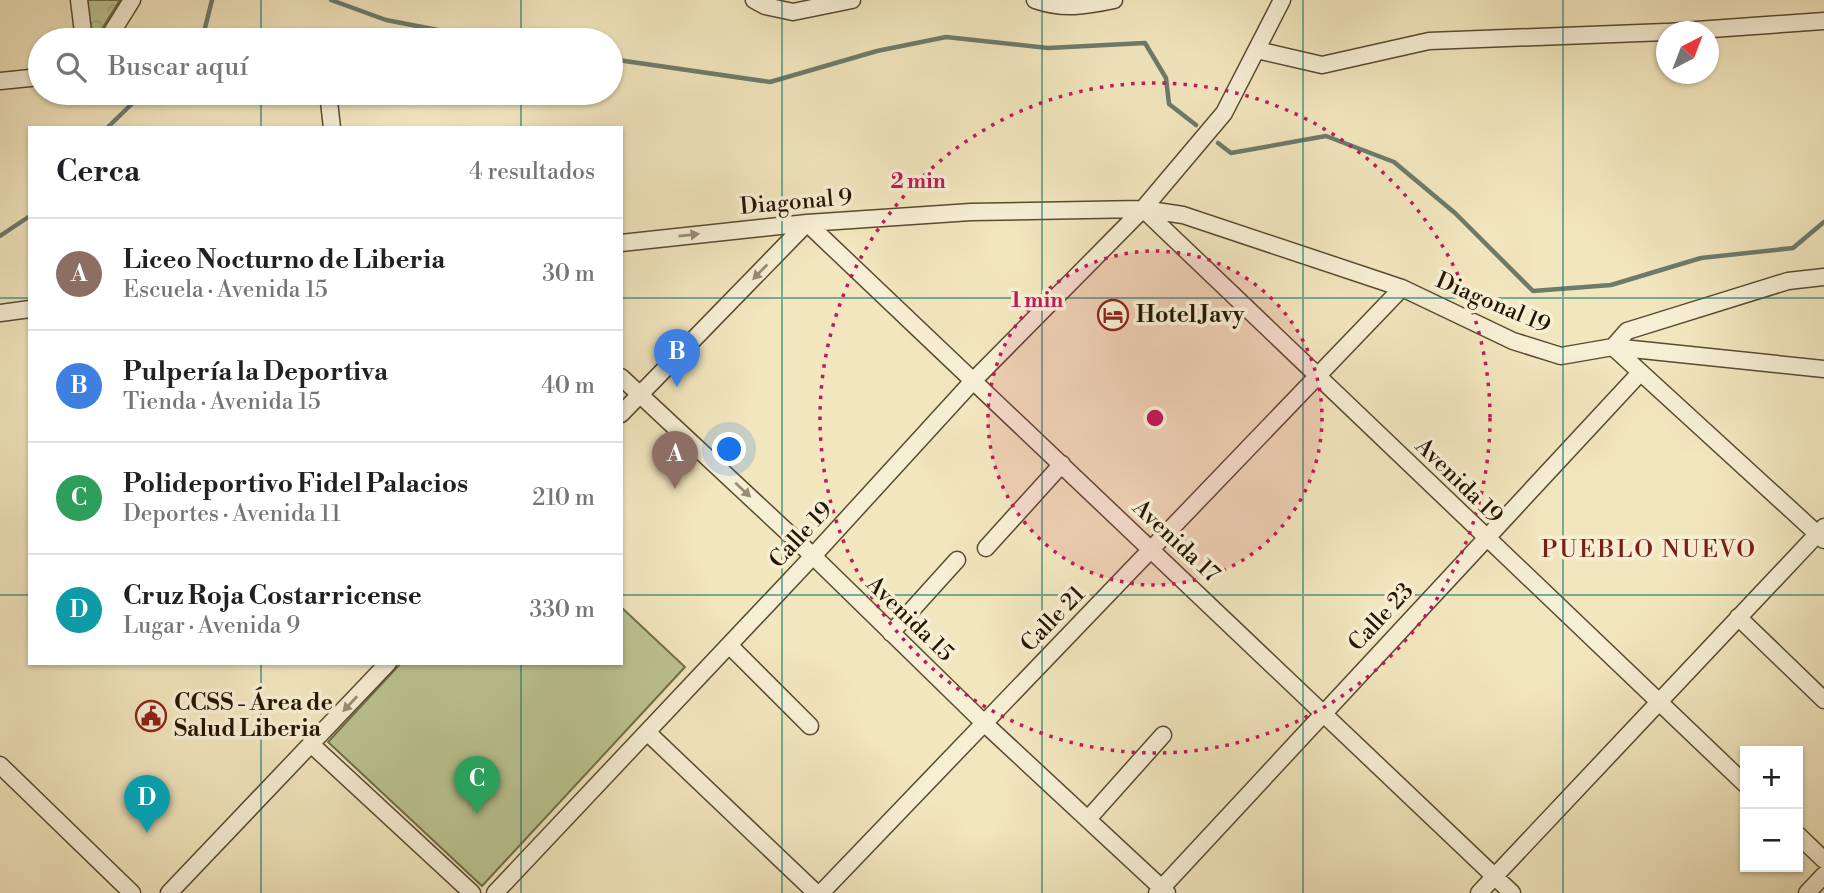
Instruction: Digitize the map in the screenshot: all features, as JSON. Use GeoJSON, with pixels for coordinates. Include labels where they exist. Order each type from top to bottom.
{"type":"FeatureCollection","features":[{"type":"Feature","properties":{"kind":"street"},"geometry":{"type":"LineString","coordinates":[[79,0],[82,28]]}},
{"type":"Feature","properties":{"kind":"street"},"geometry":{"type":"LineString","coordinates":[[114,28],[132,0]]}},
{"type":"Feature","properties":{"kind":"street"},"geometry":{"type":"LineString","coordinates":[[754,0],[765,6],[793,12],[852,0]]}},
{"type":"Feature","properties":{"kind":"street"},"geometry":{"type":"LineString","coordinates":[[1035,0],[1050,5],[1080,7],[1114,0]]}},
{"type":"Feature","properties":{"kind":"street","name":"Calle 19"},"geometry":{"type":"LineString","coordinates":[[495,893],[813,556],[973,381],[1143,209],[1224,113],[1282,0]]}},
{"type":"Feature","properties":{"kind":"street"},"geometry":{"type":"LineString","coordinates":[[1719,28],[1824,21]]}},
{"type":"Feature","properties":{"kind":"street"},"geometry":{"type":"LineString","coordinates":[[1257,50],[1322,65],[1429,41],[1656,32]]}},
{"type":"Feature","properties":{"kind":"street"},"geometry":{"type":"LineString","coordinates":[[0,81],[28,78]]}},
{"type":"Feature","properties":{"kind":"street"},"geometry":{"type":"LineString","coordinates":[[329,105],[332,126]]}},
{"type":"Feature","properties":{"kind":"street","name":"Diagonal 9"},"geometry":{"type":"LineString","coordinates":[[623,243],[807,223],[971,212],[1143,209]]}},
{"type":"Feature","properties":{"kind":"street","name":"Diagonal 19"},"geometry":{"type":"LineString","coordinates":[[1143,209],[1183,215],[1402,288],[1513,341],[1561,356],[1613,347],[1627,331],[1788,281],[1824,277]]}},
{"type":"Feature","properties":{"kind":"street","name":"Avenida 19"},"geometry":{"type":"LineString","coordinates":[[1143,209],[1740,779]]}},
{"type":"Feature","properties":{"kind":"street"},"geometry":{"type":"LineString","coordinates":[[623,412],[807,223]]}},
{"type":"Feature","properties":{"kind":"street","name":"Avenida 17"},"geometry":{"type":"LineString","coordinates":[[807,223],[1512,893]]}},
{"type":"Feature","properties":{"kind":"street","name":"Calle 21"},"geometry":{"type":"LineString","coordinates":[[818,893],[1402,288]]}},
{"type":"Feature","properties":{"kind":"street"},"geometry":{"type":"LineString","coordinates":[[2,313],[28,309]]}},
{"type":"Feature","properties":{"kind":"street"},"geometry":{"type":"LineString","coordinates":[[1613,347],[1824,369]]}},
{"type":"Feature","properties":{"kind":"street"},"geometry":{"type":"LineString","coordinates":[[1479,893],[1657,700],[1822,534],[1640,374],[1613,347]]}},
{"type":"Feature","properties":{"kind":"street","name":"Calle 23"},"geometry":{"type":"LineString","coordinates":[[1162,891],[1323,711],[1640,374]]}},
{"type":"Feature","properties":{"kind":"street","name":"Avenida 15"},"geometry":{"type":"LineString","coordinates":[[623,379],[813,556],[1162,891]]}},
{"type":"Feature","properties":{"kind":"street"},"geometry":{"type":"LineString","coordinates":[[986,548],[1062,464]]}},
{"type":"Feature","properties":{"kind":"street"},"geometry":{"type":"LineString","coordinates":[[891,633],[957,560]]}},
{"type":"Feature","properties":{"kind":"street"},"geometry":{"type":"LineString","coordinates":[[1738,617],[1824,699]]}},
{"type":"Feature","properties":{"kind":"street"},"geometry":{"type":"LineString","coordinates":[[729,645],[810,726]]}},
{"type":"Feature","properties":{"kind":"street"},"geometry":{"type":"LineString","coordinates":[[169,893],[386,665]]}},
{"type":"Feature","properties":{"kind":"street"},"geometry":{"type":"LineString","coordinates":[[647,732],[818,893]]}},
{"type":"Feature","properties":{"kind":"street"},"geometry":{"type":"LineString","coordinates":[[1088,819],[1163,735]]}},
{"type":"Feature","properties":{"kind":"street"},"geometry":{"type":"LineString","coordinates":[[312,745],[472,893]]}},
{"type":"Feature","properties":{"kind":"street"},"geometry":{"type":"LineString","coordinates":[[0,765],[132,893]]}},
{"type":"Feature","properties":{"kind":"street"},"geometry":{"type":"LineString","coordinates":[[1803,840],[1824,860]]}},
{"type":"Feature","properties":{"kind":"street"},"geometry":{"type":"LineString","coordinates":[[1807,893],[1824,875]]}},
{"type":"Feature","properties":{"kind":"green space"},"geometry":{"type":"Polygon","coordinates":[[[87,0],[120,0],[102,28],[90,28],[87,0]]]}},
{"type":"Feature","properties":{"kind":"green space"},"geometry":{"type":"Polygon","coordinates":[[[623,609],[685,667],[482,886],[328,742],[399,665],[623,665],[623,609]]]}},
{"type":"Feature","properties":{"kind":"waterway"},"geometry":{"type":"LineString","coordinates":[[205,28],[212,0]]}},
{"type":"Feature","properties":{"kind":"waterway"},"geometry":{"type":"LineString","coordinates":[[331,0],[386,20],[428,28]]}},
{"type":"Feature","properties":{"kind":"waterway"},"geometry":{"type":"LineString","coordinates":[[623,61],[770,82],[877,51],[946,37],[1048,48],[1145,43],[1166,78],[1169,104],[1196,125]]}},
{"type":"Feature","properties":{"kind":"waterway"},"geometry":{"type":"LineString","coordinates":[[109,126],[131,105]]}},
{"type":"Feature","properties":{"kind":"waterway"},"geometry":{"type":"LineString","coordinates":[[1218,143],[1231,153],[1326,136],[1394,162],[1455,213],[1533,291],[1611,285],[1701,258],[1793,248],[1824,222]]}},
{"type":"Feature","properties":{"kind":"waterway"},"geometry":{"type":"LineString","coordinates":[[0,236],[28,217]]}},
{"type":"Feature","properties":{"kind":"place","name":"Hotel Javy"},"geometry":{"type":"Point","coordinates":[1113,315]}},
{"type":"Feature","properties":{"kind":"place","name":"Pulpería la Deportiva"},"geometry":{"type":"Point","coordinates":[677,387]}},
{"type":"Feature","properties":{"kind":"place","name":"Liceo Nocturno de Liberia"},"geometry":{"type":"Point","coordinates":[675,489]}},
{"type":"Feature","properties":{"kind":"place","name":"CCSS - Área de Salud Liberia"},"geometry":{"type":"Point","coordinates":[151,716]}},
{"type":"Feature","properties":{"kind":"place","name":"Polideportivo Fidel Palacios"},"geometry":{"type":"Point","coordinates":[477,814]}},
{"type":"Feature","properties":{"kind":"place","name":"Cruz Roja Costarricense"},"geometry":{"type":"Point","coordinates":[147,833]}},
{"type":"Feature","properties":{"kind":"district","name":"PUEBLO NUEVO"},"geometry":{"type":"Point","coordinates":[1649,550]}}]}
